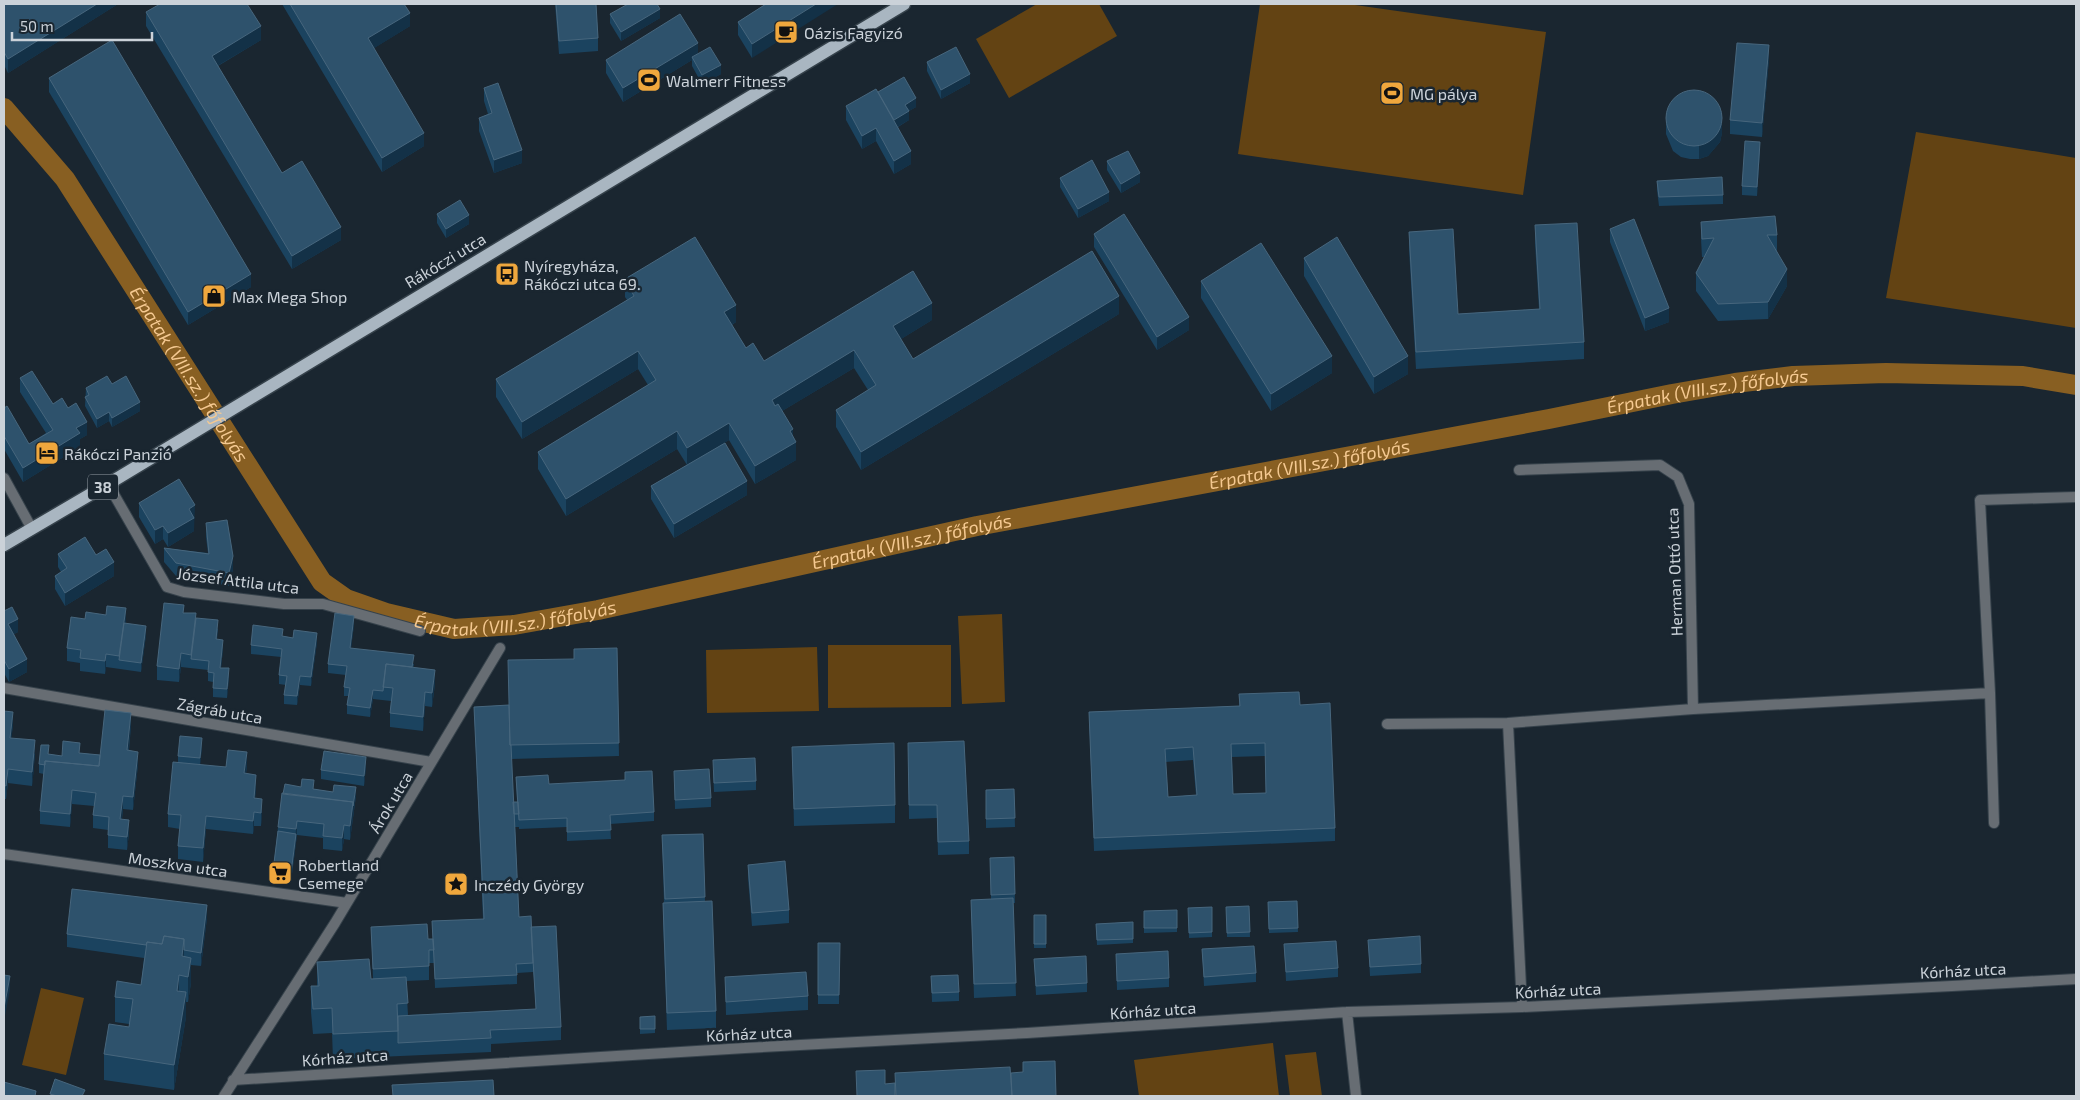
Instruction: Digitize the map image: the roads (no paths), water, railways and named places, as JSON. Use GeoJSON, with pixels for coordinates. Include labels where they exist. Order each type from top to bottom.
{"type":"FeatureCollection","features":[{"type":"Feature","properties":{"kind":"main road","name":"Rákóczi utca"},"geometry":{"type":"LineString","coordinates":[[4,545],[904,4]]}},
{"type":"Feature","properties":{"kind":"street","name":"Herman Ottó utca"},"geometry":{"type":"LineString","coordinates":[[1519,470],[1660,465],[1678,477],[1689,504],[1693,709]]}},
{"type":"Feature","properties":{"kind":"street"},"geometry":{"type":"LineString","coordinates":[[4,478],[32,529]]}},
{"type":"Feature","properties":{"kind":"street","name":"József Attila utca"},"geometry":{"type":"LineString","coordinates":[[108,484],[167,587],[184,592],[266,602],[323,604],[420,631]]}},
{"type":"Feature","properties":{"kind":"street"},"geometry":{"type":"LineString","coordinates":[[1994,823],[1990,693],[1980,500],[2076,497]]}},
{"type":"Feature","properties":{"kind":"street","name":"Árok utca"},"geometry":{"type":"LineString","coordinates":[[224,1096],[347,903],[500,648]]}},
{"type":"Feature","properties":{"kind":"street","name":"Zágráb utca"},"geometry":{"type":"LineString","coordinates":[[4,688],[431,762]]}},
{"type":"Feature","properties":{"kind":"street"},"geometry":{"type":"LineString","coordinates":[[1387,724],[1508,723],[1693,709],[1990,693]]}},
{"type":"Feature","properties":{"kind":"street"},"geometry":{"type":"LineString","coordinates":[[1508,723],[1522,1007]]}},
{"type":"Feature","properties":{"kind":"street","name":"Moszkva utca"},"geometry":{"type":"LineString","coordinates":[[4,854],[347,903]]}},
{"type":"Feature","properties":{"kind":"street","name":"Kórház utca"},"geometry":{"type":"LineString","coordinates":[[233,1080],[1347,1012],[1522,1007],[2076,979]]}},
{"type":"Feature","properties":{"kind":"street"},"geometry":{"type":"LineString","coordinates":[[1347,1012],[1356,1096]]}},
{"type":"Feature","properties":{"kind":"waterway","name":"Érpatak (VIII.sz.) főfolyás"},"geometry":{"type":"LineString","coordinates":[[4,108],[65,179],[322,582],[346,599],[386,613],[454,629],[514,625],[598,610],[977,526],[1735,383],[1793,376],[1886,373],[2023,376],[2076,385]]}},
{"type":"Feature","properties":{"kind":"place","name":"Oázis Fagyizó"},"geometry":{"type":"Point","coordinates":[786,32]}},
{"type":"Feature","properties":{"kind":"place","name":"Walmerr Fitness"},"geometry":{"type":"Point","coordinates":[649,80]}},
{"type":"Feature","properties":{"kind":"place","name":"MG pálya"},"geometry":{"type":"Point","coordinates":[1392,93]}},
{"type":"Feature","properties":{"kind":"place","name":"Nyíregyháza, Rákóczi utca 69."},"geometry":{"type":"Point","coordinates":[507,274]}},
{"type":"Feature","properties":{"kind":"place","name":"Max Mega Shop"},"geometry":{"type":"Point","coordinates":[214,296]}},
{"type":"Feature","properties":{"kind":"place","name":"Rákóczi Panzió"},"geometry":{"type":"Point","coordinates":[47,453]}},
{"type":"Feature","properties":{"kind":"place","name":"Robertland Csemege"},"geometry":{"type":"Point","coordinates":[280,873]}},
{"type":"Feature","properties":{"kind":"place","name":"Inczédy György"},"geometry":{"type":"Point","coordinates":[456,884]}}]}
